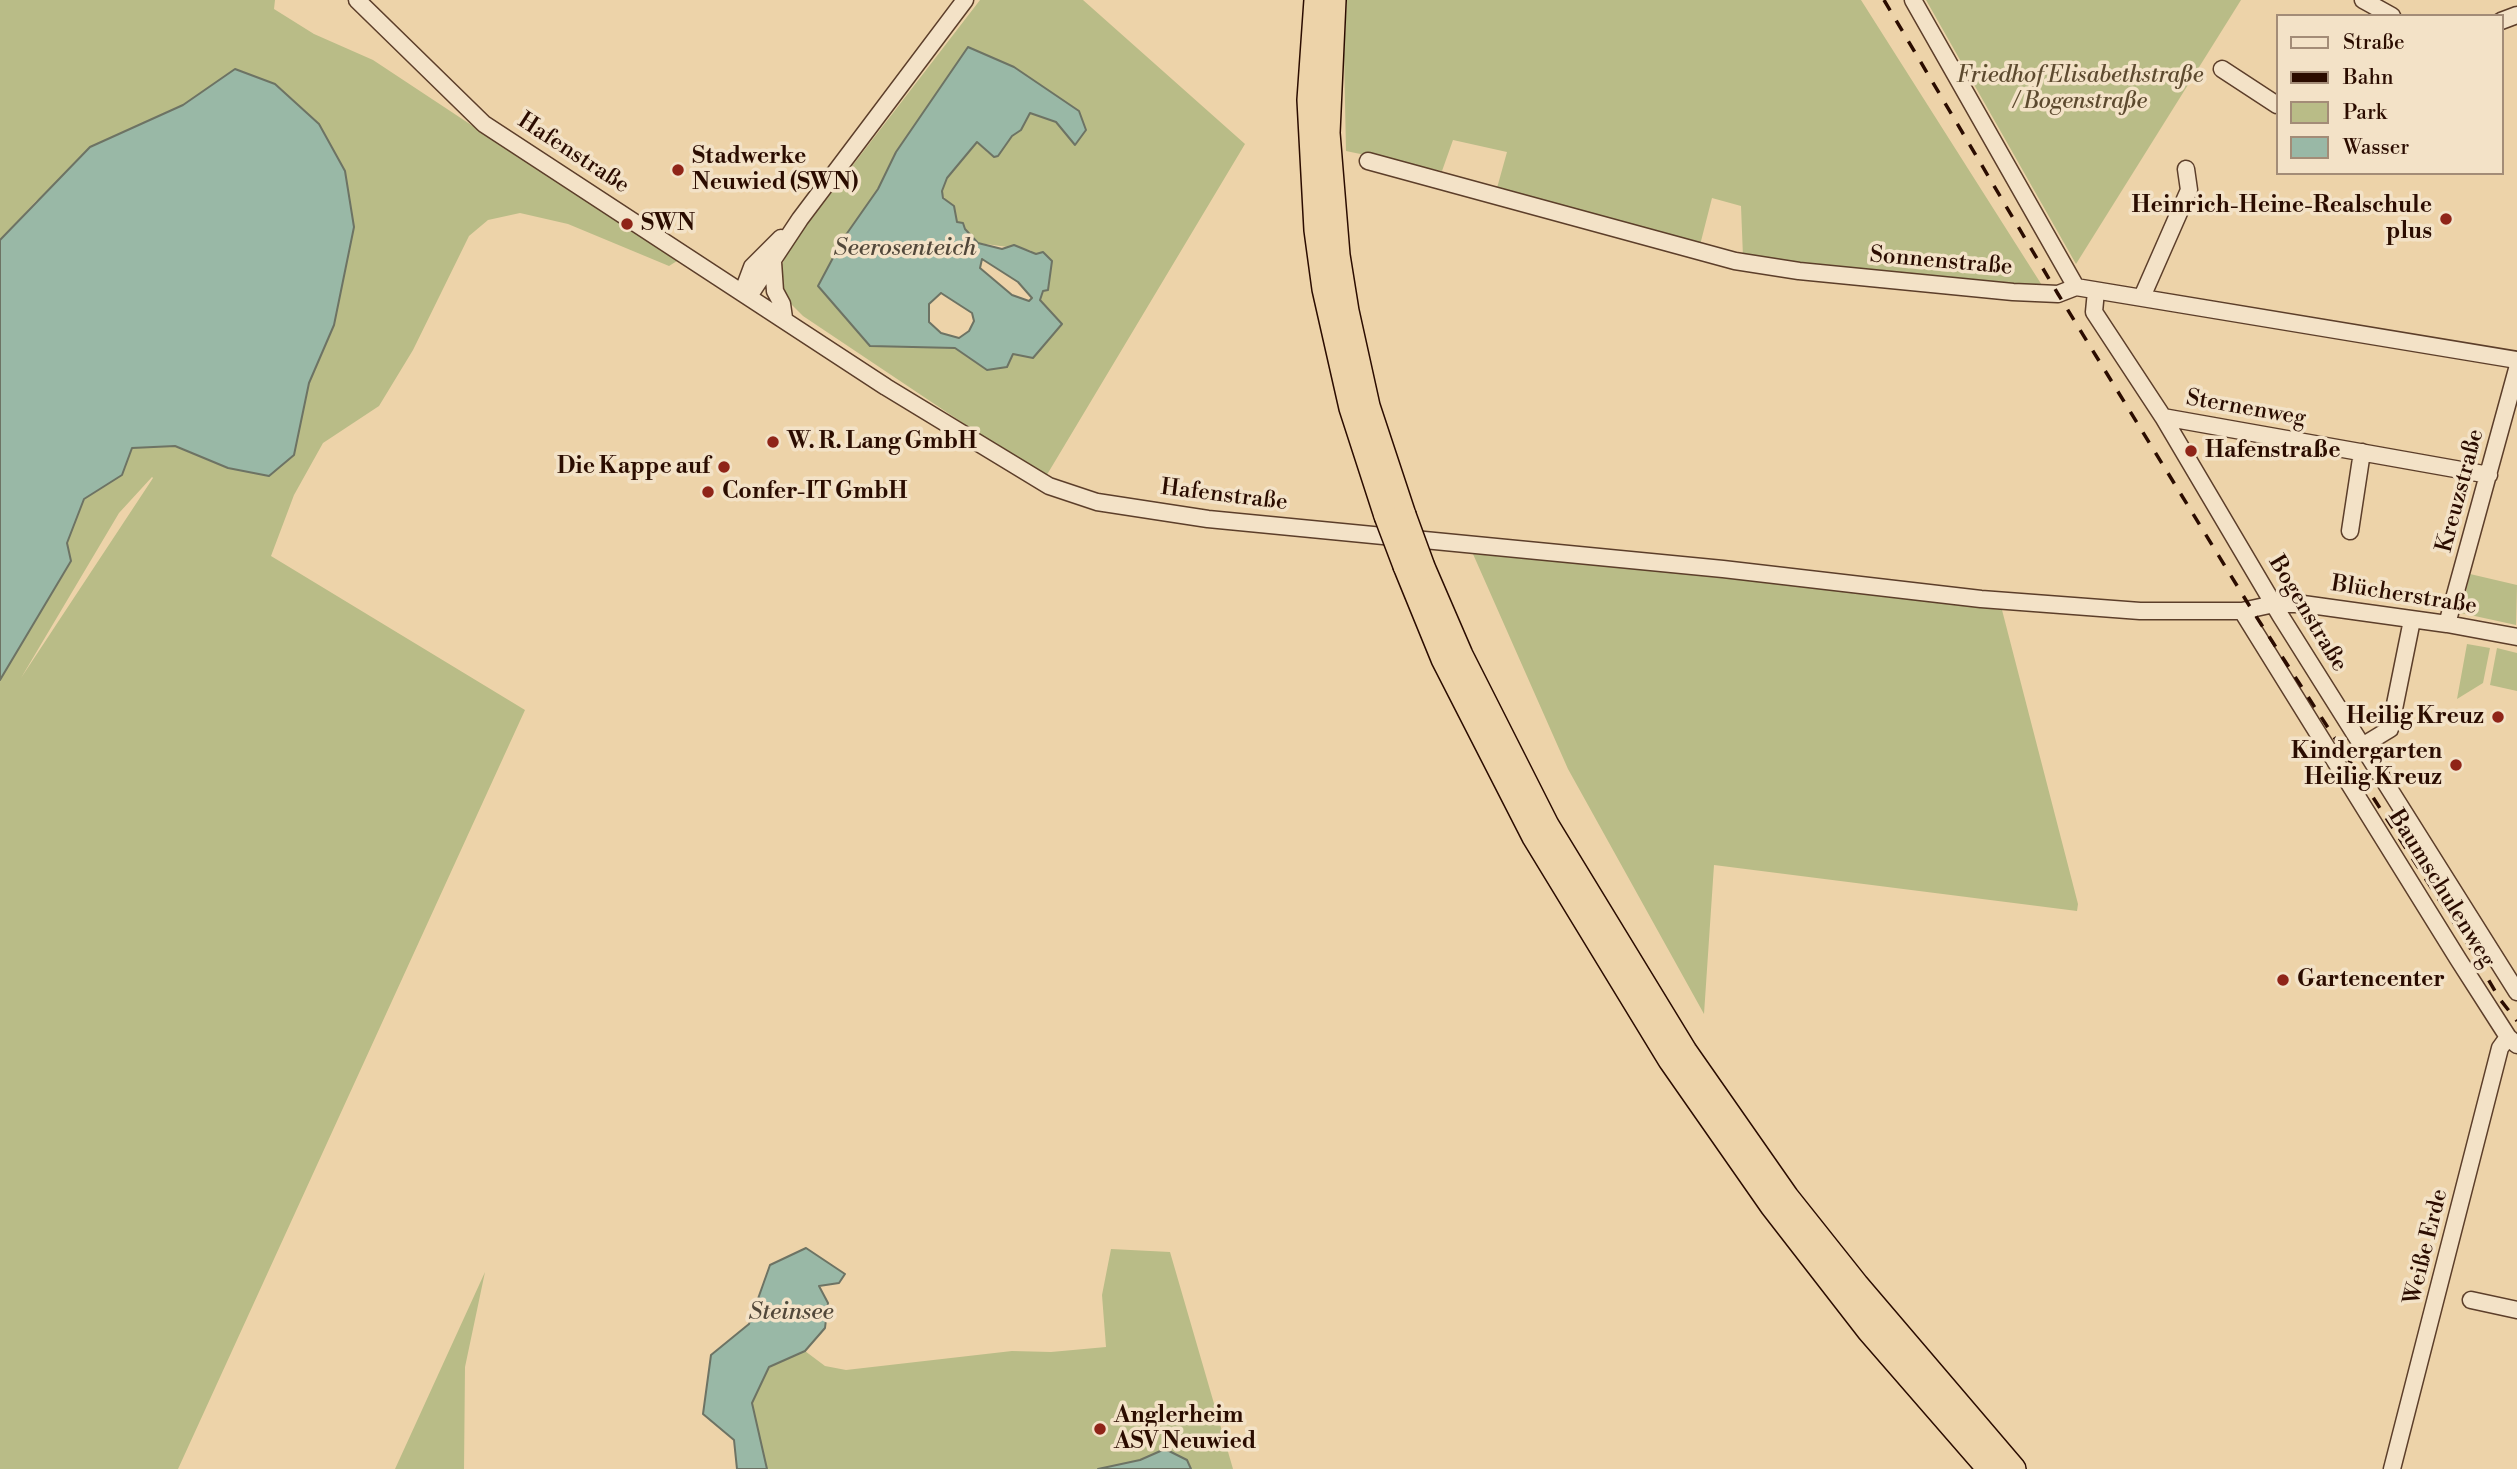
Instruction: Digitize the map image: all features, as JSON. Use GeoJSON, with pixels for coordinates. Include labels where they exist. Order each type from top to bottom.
{"type":"FeatureCollection","features":[{"type":"Feature","properties":{"kind":"highway"},"geometry":{"type":"LineString","coordinates":[[1316,0],[1309,100],[1316,230],[1324,289],[1351,408],[1414,567],[1443,659],[1534,837],[1670,1060],[1772,1206],[1853,1310],[1989,1469]]}},
{"type":"Feature","properties":{"kind":"highway"},"geometry":{"type":"LineString","coordinates":[[1334,0],[1328,133],[1339,264],[1368,406],[1395,516]]}},
{"type":"Feature","properties":{"kind":"highway"},"geometry":{"type":"LineString","coordinates":[[1414,567],[1547,825],[1685,1051],[1787,1197],[1857,1285],[2014,1469]]}},
{"type":"Feature","properties":{"kind":"street","name":"Hafenstraße"},"geometry":{"type":"LineString","coordinates":[[357,0],[484,124],[886,387],[1049,486],[1097,502],[1208,519],[1723,569],[1981,599],[2140,611],[2242,611]]}},
{"type":"Feature","properties":{"kind":"street"},"geometry":{"type":"LineString","coordinates":[[746,294],[773,262],[800,219],[965,0]]}},
{"type":"Feature","properties":{"kind":"street"},"geometry":{"type":"LineString","coordinates":[[1913,0],[2076,287]]}},
{"type":"Feature","properties":{"kind":"street"},"geometry":{"type":"LineString","coordinates":[[2367,5],[2387,14]]}},
{"type":"Feature","properties":{"kind":"street"},"geometry":{"type":"LineString","coordinates":[[2222,69],[2276,104]]}},
{"type":"Feature","properties":{"kind":"street","name":"Sonnenstraße"},"geometry":{"type":"LineString","coordinates":[[1368,161],[1706,255],[1748,263],[1799,271],[2013,292],[2058,294],[2076,287],[2517,360]]}},
{"type":"Feature","properties":{"kind":"street"},"geometry":{"type":"LineString","coordinates":[[2142,297],[2189,190],[2186,169]]}},
{"type":"Feature","properties":{"kind":"street"},"geometry":{"type":"LineString","coordinates":[[746,294],[752,267],[800,219]]}},
{"type":"Feature","properties":{"kind":"street"},"geometry":{"type":"LineString","coordinates":[[773,262],[775,291],[782,304],[783,318]]}},
{"type":"Feature","properties":{"kind":"street","name":"Bogenstraße"},"geometry":{"type":"LineString","coordinates":[[2096,291],[2094,312],[2164,417],[2274,604],[2517,992]]}},
{"type":"Feature","properties":{"kind":"street","name":"Kreuzstraße"},"geometry":{"type":"LineString","coordinates":[[2448,624],[2517,369]]}},
{"type":"Feature","properties":{"kind":"street","name":"Sternenweg"},"geometry":{"type":"LineString","coordinates":[[2164,417],[2489,475]]}},
{"type":"Feature","properties":{"kind":"street"},"geometry":{"type":"LineString","coordinates":[[2350,531],[2362,452]]}},
{"type":"Feature","properties":{"kind":"street","name":"Blücherstraße"},"geometry":{"type":"LineString","coordinates":[[2242,611],[2274,604],[2303,604],[2448,624],[2517,637]]}},
{"type":"Feature","properties":{"kind":"street","name":"Baumschulenweg"},"geometry":{"type":"LineString","coordinates":[[2242,611],[2512,1041]]}},
{"type":"Feature","properties":{"kind":"street"},"geometry":{"type":"LineString","coordinates":[[2362,746],[2390,729],[2413,620]]}},
{"type":"Feature","properties":{"kind":"street","name":"Weiße Erde"},"geometry":{"type":"LineString","coordinates":[[2392,1469],[2500,1048],[2512,1041]]}},
{"type":"Feature","properties":{"kind":"street"},"geometry":{"type":"LineString","coordinates":[[2471,1300],[2517,1310]]}},
{"type":"Feature","properties":{"kind":"green space"},"geometry":{"type":"Polygon","coordinates":[[[0,0],[275,0],[274,9],[314,34],[373,60],[677,261],[669,266],[568,224],[520,213],[488,220],[469,236],[413,350],[379,406],[323,443],[294,495],[271,556],[525,710],[178,1469],[0,1469],[0,680],[71,562],[67,543],[84,499],[122,475],[132,448],[175,446],[228,468],[294,455],[309,383],[334,325],[235,69],[183,105],[145,123],[36,201],[0,240],[0,0]],[[153,478],[119,513],[21,678],[153,478]]]}},
{"type":"Feature","properties":{"kind":"green space"},"geometry":{"type":"Polygon","coordinates":[[[980,0],[1083,0],[1245,144],[1045,478],[803,316],[772,285],[792,244],[980,0]],[[968,47],[896,152],[878,189],[843,239],[818,286],[870,346],[955,348],[988,370],[1013,354],[1040,300],[1050,274],[1049,267],[1030,250],[978,243],[957,222],[941,191],[947,178],[977,141],[988,153],[998,156],[1012,136],[1021,130],[1030,112],[1056,122],[1074,144],[1086,130],[968,47]]]}},
{"type":"Feature","properties":{"kind":"green space"},"geometry":{"type":"Polygon","coordinates":[[[1347,0],[1861,0],[2045,290],[1743,257],[1741,206],[1712,198],[1699,249],[1497,188],[1507,152],[1453,140],[1442,171],[1346,151],[1344,54],[1347,0]]]}},
{"type":"Feature","properties":{"kind":"green space","name":"Friedhof Elisabethstraße / Bogenstraße"},"geometry":{"type":"Polygon","coordinates":[[[1926,0],[2241,0],[2076,264],[1926,0]]]}},
{"type":"Feature","properties":{"kind":"green space"},"geometry":{"type":"Polygon","coordinates":[[[1473,554],[1684,573],[2002,610],[2078,904],[2077,911],[1714,865],[1704,1014],[1568,769],[1473,554]]]}},
{"type":"Feature","properties":{"kind":"green space"},"geometry":{"type":"Polygon","coordinates":[[[2470,574],[2517,585],[2516,625],[2461,613],[2470,574]]]}},
{"type":"Feature","properties":{"kind":"green space"},"geometry":{"type":"Polygon","coordinates":[[[2467,644],[2490,648],[2483,683],[2457,699],[2467,644]]]}},
{"type":"Feature","properties":{"kind":"green space"},"geometry":{"type":"Polygon","coordinates":[[[2497,648],[2517,653],[2517,691],[2490,685],[2497,648]]]}},
{"type":"Feature","properties":{"kind":"green space"},"geometry":{"type":"Polygon","coordinates":[[[1111,1249],[1170,1252],[1233,1469],[1191,1469],[1187,1460],[1165,1449],[1140,1460],[1098,1469],[767,1469],[752,1403],[769,1367],[805,1351],[825,1366],[846,1370],[1012,1351],[1051,1352],[1106,1347],[1102,1295],[1111,1249]]]}},
{"type":"Feature","properties":{"kind":"green space"},"geometry":{"type":"Polygon","coordinates":[[[485,1272],[465,1367],[464,1469],[395,1469],[485,1272]]]}},
{"type":"Feature","properties":{"kind":"water","name":"Seerosenteich"},"geometry":{"type":"Polygon","coordinates":[[[968,47],[1014,67],[1079,111],[1086,130],[1075,145],[1056,122],[1030,113],[1021,130],[1012,136],[998,156],[994,157],[977,142],[947,178],[942,191],[943,198],[954,206],[957,222],[963,223],[978,243],[1002,249],[1014,245],[1036,254],[1043,252],[1052,261],[1048,290],[1043,291],[1040,300],[1062,324],[1033,358],[1013,354],[1007,367],[987,370],[955,348],[870,346],[818,286],[843,239],[878,189],[896,152],[968,47]],[[982,259],[980,268],[1012,295],[1029,301],[1032,298],[1018,282],[982,259]],[[941,293],[929,304],[929,322],[941,333],[959,338],[969,331],[974,321],[972,313],[941,293]]]}},
{"type":"Feature","properties":{"kind":"water"},"geometry":{"type":"Polygon","coordinates":[[[235,69],[275,84],[319,124],[345,171],[354,227],[334,325],[309,383],[294,455],[269,476],[228,468],[175,446],[132,448],[122,475],[84,499],[67,543],[71,561],[0,680],[0,240],[90,147],[183,105],[235,69]]]}},
{"type":"Feature","properties":{"kind":"water","name":"Steinsee"},"geometry":{"type":"Polygon","coordinates":[[[806,1248],[845,1274],[839,1283],[819,1286],[828,1303],[825,1328],[805,1351],[769,1367],[752,1403],[767,1469],[737,1469],[734,1440],[703,1414],[711,1355],[749,1324],[770,1265],[806,1248]]]}},
{"type":"Feature","properties":{"kind":"water"},"geometry":{"type":"Polygon","coordinates":[[[1165,1449],[1187,1460],[1191,1469],[1098,1469],[1140,1460],[1165,1449]]]}},
{"type":"Feature","properties":{"kind":"railway"},"geometry":{"type":"LineString","coordinates":[[1884,0],[2058,294],[2252,610],[2469,946],[2499,998],[2517,1021]]}},
{"type":"Feature","properties":{"kind":"place","name":"Stadwerke Neuwied (SWN)"},"geometry":{"type":"Point","coordinates":[678,170]}},
{"type":"Feature","properties":{"kind":"place","name":"Heinrich-Heine-Realschule plus"},"geometry":{"type":"Point","coordinates":[2446,219]}},
{"type":"Feature","properties":{"kind":"place","name":"SWN"},"geometry":{"type":"Point","coordinates":[627,224]}},
{"type":"Feature","properties":{"kind":"place","name":"W. R. Lang GmbH"},"geometry":{"type":"Point","coordinates":[773,442]}},
{"type":"Feature","properties":{"kind":"place","name":"Hafenstraße"},"geometry":{"type":"Point","coordinates":[2191,451]}},
{"type":"Feature","properties":{"kind":"place","name":"Die Kappe auf"},"geometry":{"type":"Point","coordinates":[724,467]}},
{"type":"Feature","properties":{"kind":"place","name":"Confer-IT GmbH"},"geometry":{"type":"Point","coordinates":[708,492]}},
{"type":"Feature","properties":{"kind":"place","name":"Heilig Kreuz"},"geometry":{"type":"Point","coordinates":[2498,717]}},
{"type":"Feature","properties":{"kind":"place","name":"Kindergarten Heilig Kreuz"},"geometry":{"type":"Point","coordinates":[2456,765]}},
{"type":"Feature","properties":{"kind":"place","name":"Gartencenter"},"geometry":{"type":"Point","coordinates":[2283,980]}},
{"type":"Feature","properties":{"kind":"place","name":"Anglerheim ASV Neuwied"},"geometry":{"type":"Point","coordinates":[1100,1429]}}]}
